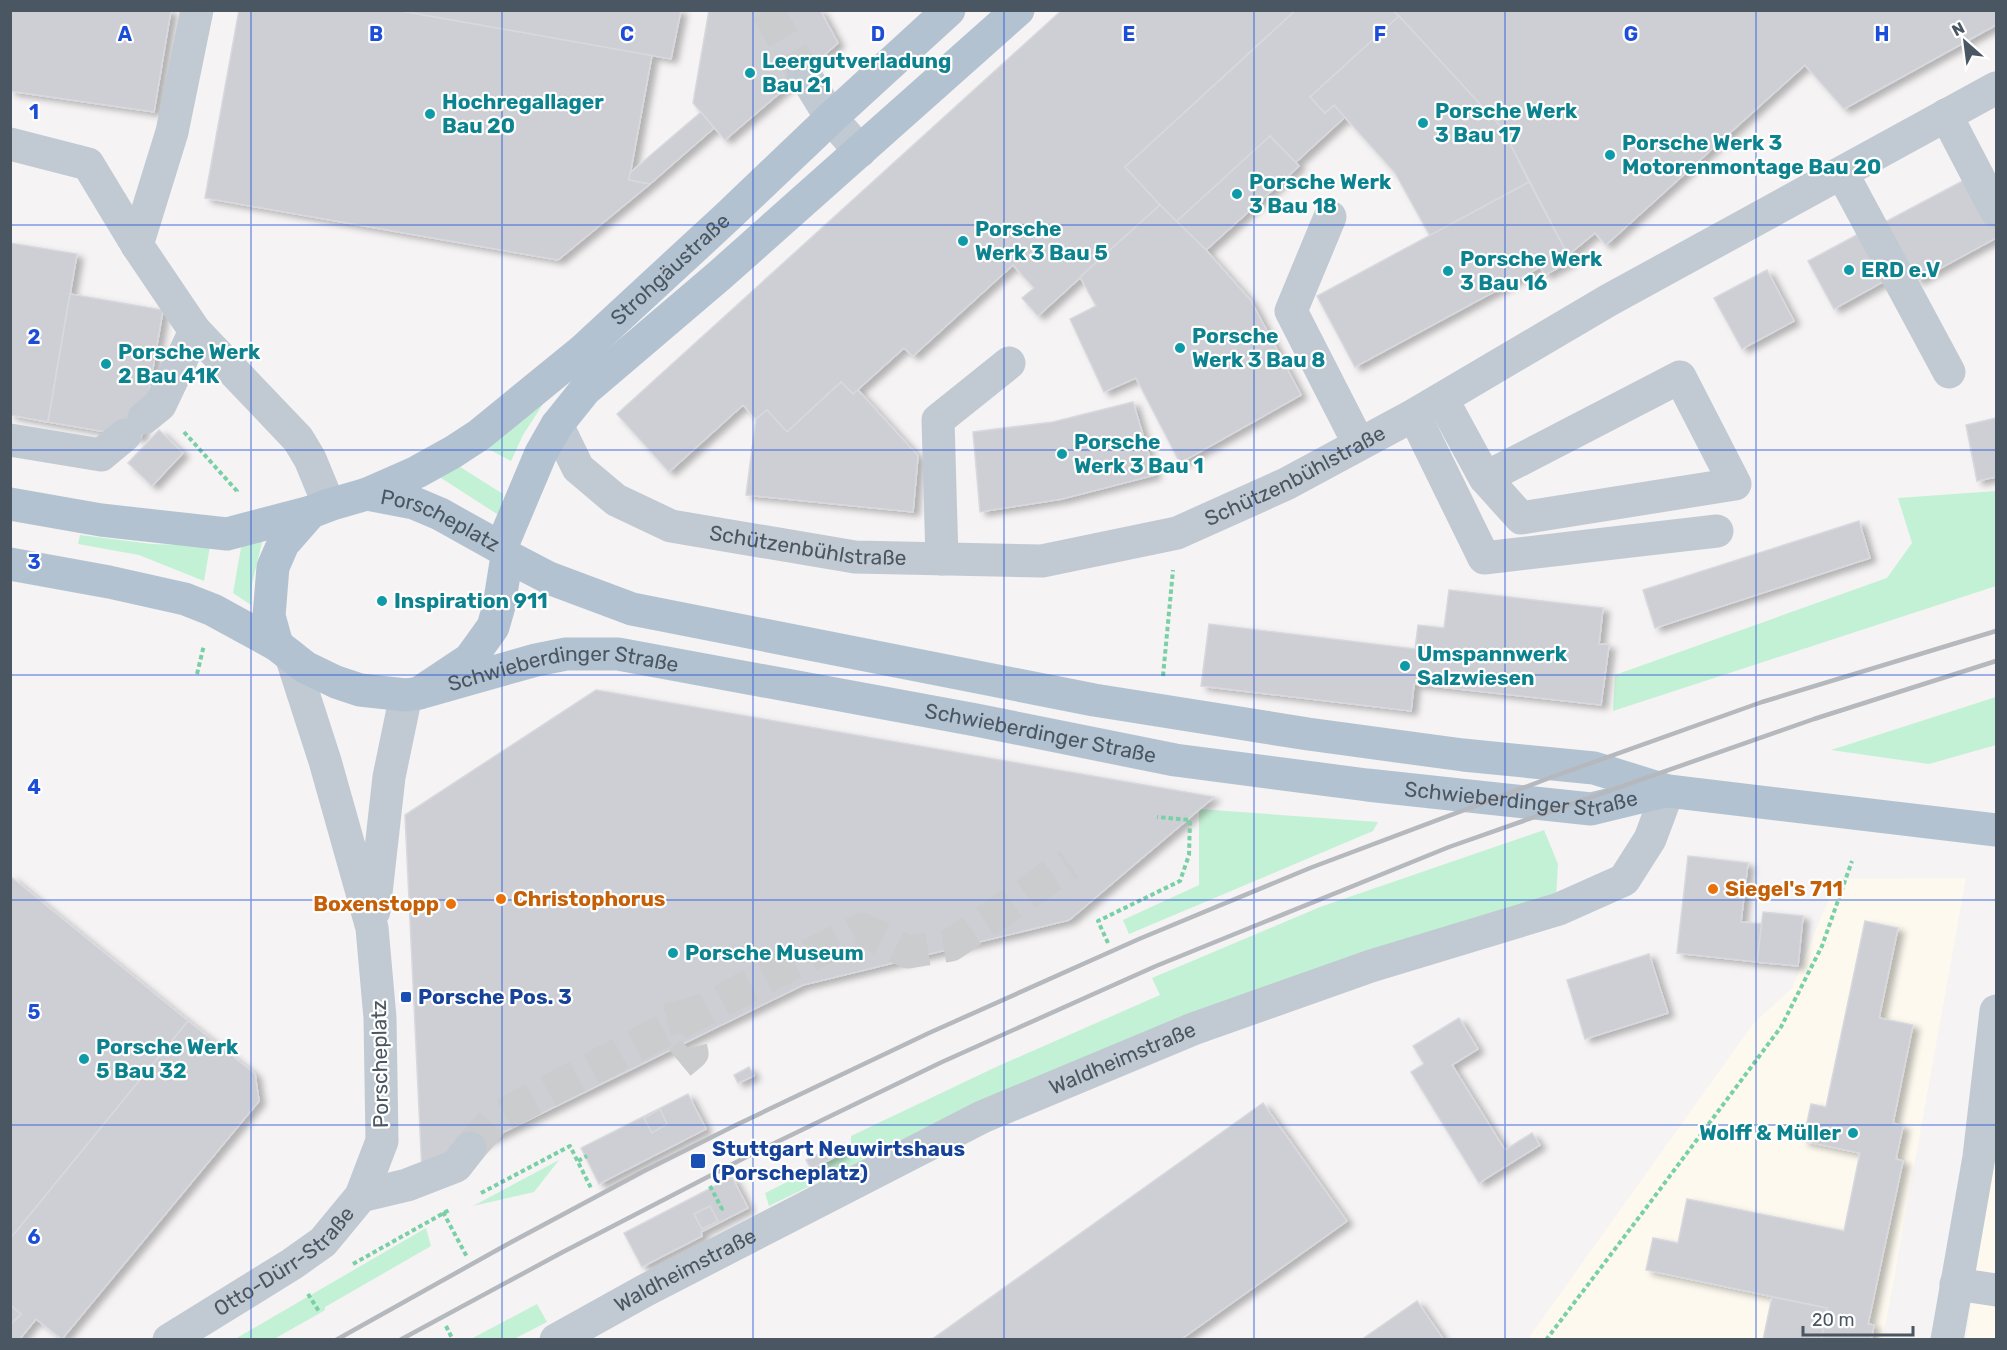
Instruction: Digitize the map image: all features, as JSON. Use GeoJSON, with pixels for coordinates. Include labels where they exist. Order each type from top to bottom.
{"type":"FeatureCollection","features":[{"type":"Feature","properties":{"kind":"main road","name":"Strohgäustraße"},"geometry":{"type":"LineString","coordinates":[[367,494],[417,472],[479,435],[582,351],[950,10]]}},
{"type":"Feature","properties":{"kind":"main road","name":"Strohgäustraße"},"geometry":{"type":"LineString","coordinates":[[504,552],[541,453],[557,425],[585,390],[720,276],[1018,10]]}},
{"type":"Feature","properties":{"kind":"main road","name":"Porscheplatz"},"geometry":{"type":"LineString","coordinates":[[284,650],[269,616],[273,567],[283,544],[320,508],[367,494],[414,503],[440,514],[504,552],[499,606],[493,627],[470,659],[412,694]]}},
{"type":"Feature","properties":{"kind":"main road"},"geometry":{"type":"LineString","coordinates":[[10,504],[101,520],[227,534],[320,508]]}},
{"type":"Feature","properties":{"kind":"main road","name":"Schwieberdinger Straße"},"geometry":{"type":"LineString","coordinates":[[504,552],[549,578],[632,609],[1094,700],[1308,734],[1593,768],[1668,791],[1996,830]]}},
{"type":"Feature","properties":{"kind":"main road"},"geometry":{"type":"LineString","coordinates":[[10,564],[185,599],[213,610],[284,650],[305,667],[336,682],[360,690],[412,694]]}},
{"type":"Feature","properties":{"kind":"main road","name":"Schwieberdinger Straße"},"geometry":{"type":"LineString","coordinates":[[412,694],[566,654],[618,654],[976,720],[1175,760],[1367,785],[1591,809],[1668,791]]}},
{"type":"Feature","properties":{"kind":"street"},"geometry":{"type":"LineString","coordinates":[[137,245],[172,132],[196,10]]}},
{"type":"Feature","properties":{"kind":"street"},"geometry":{"type":"LineString","coordinates":[[803,72],[831,118],[860,151]]}},
{"type":"Feature","properties":{"kind":"street","name":"Schützenbühlstraße"},"geometry":{"type":"LineString","coordinates":[[557,425],[578,468],[616,500],[671,526],[855,557],[1042,561],[1177,533],[1286,484],[1414,415],[1609,300],[1996,88]]}},
{"type":"Feature","properties":{"kind":"street"},"geometry":{"type":"LineString","coordinates":[[1946,115],[1996,212]]}},
{"type":"Feature","properties":{"kind":"street"},"geometry":{"type":"LineString","coordinates":[[10,144],[88,164],[137,245],[195,330],[298,439],[310,459],[320,508]]}},
{"type":"Feature","properties":{"kind":"street"},"geometry":{"type":"LineString","coordinates":[[1842,173],[1949,372]]}},
{"type":"Feature","properties":{"kind":"street"},"geometry":{"type":"LineString","coordinates":[[1330,217],[1290,311],[1359,444]]}},
{"type":"Feature","properties":{"kind":"street"},"geometry":{"type":"LineString","coordinates":[[10,440],[102,455],[160,405],[195,330]]}},
{"type":"Feature","properties":{"kind":"street"},"geometry":{"type":"LineString","coordinates":[[942,559],[938,420],[1009,363]]}},
{"type":"Feature","properties":{"kind":"street"},"geometry":{"type":"LineString","coordinates":[[1442,399],[1485,478],[1521,518],[1735,484],[1680,377],[1485,478]]}},
{"type":"Feature","properties":{"kind":"street"},"geometry":{"type":"LineString","coordinates":[[1414,415],[1484,558],[1717,531]]}},
{"type":"Feature","properties":{"kind":"street","name":"Porscheplatz"},"geometry":{"type":"LineString","coordinates":[[284,650],[328,771],[372,928],[380,1018],[382,1141],[361,1196]]}},
{"type":"Feature","properties":{"kind":"street","name":"Porscheplatz"},"geometry":{"type":"LineString","coordinates":[[372,928],[389,777],[412,694]]}},
{"type":"Feature","properties":{"kind":"street","name":"Waldheimstraße"},"geometry":{"type":"LineString","coordinates":[[556,1340],[707,1258],[982,1117],[1193,1029],[1371,966],[1559,909],[1624,880],[1650,839],[1668,791]]}},
{"type":"Feature","properties":{"kind":"street"},"geometry":{"type":"LineString","coordinates":[[1947,1340],[1979,1157],[1996,1011]]}},
{"type":"Feature","properties":{"kind":"street"},"geometry":{"type":"LineString","coordinates":[[361,1196],[407,1185],[473,1157]]}},
{"type":"Feature","properties":{"kind":"street","name":"Otto-Dürr-Straße"},"geometry":{"type":"LineString","coordinates":[[169,1340],[292,1264],[323,1242],[361,1196]]}},
{"type":"Feature","properties":{"kind":"street"},"geometry":{"type":"LineString","coordinates":[[1956,1284],[1996,1290]]}},
{"type":"Feature","properties":{"kind":"path"},"geometry":{"type":"LineString","coordinates":[[184,432],[237,491]]}},
{"type":"Feature","properties":{"kind":"path"},"geometry":{"type":"LineString","coordinates":[[1160,711],[1177,533]]}},
{"type":"Feature","properties":{"kind":"path"},"geometry":{"type":"LineString","coordinates":[[1108,943],[1098,921],[1180,881],[1189,855],[1190,820],[1157,817]]}},
{"type":"Feature","properties":{"kind":"path"},"geometry":{"type":"LineString","coordinates":[[1546,1340],[1781,1027],[1822,946],[1852,861]]}},
{"type":"Feature","properties":{"kind":"path"},"geometry":{"type":"LineString","coordinates":[[475,1196],[570,1146],[592,1190]]}},
{"type":"Feature","properties":{"kind":"path"},"geometry":{"type":"LineString","coordinates":[[578,1161],[587,1156]]}},
{"type":"Feature","properties":{"kind":"path"},"geometry":{"type":"LineString","coordinates":[[710,1186],[722,1209],[714,1213]]}},
{"type":"Feature","properties":{"kind":"path"},"geometry":{"type":"LineString","coordinates":[[454,1207],[444,1213],[467,1257]]}},
{"type":"Feature","properties":{"kind":"path"},"geometry":{"type":"LineString","coordinates":[[306,1291],[320,1313]]}},
{"type":"Feature","properties":{"kind":"path"},"geometry":{"type":"LineString","coordinates":[[446,1326],[453,1340]]}},
{"type":"Feature","properties":{"kind":"shaded area","name":"Wolff & Müller"},"geometry":{"type":"Polygon","coordinates":[[[1966,878],[1883,1339],[1527,1340],[1753,1024],[1792,988],[1837,879],[1966,878]]]}},
{"type":"Feature","properties":{"kind":"shaded area"},"geometry":{"type":"Polygon","coordinates":[[[1996,1125],[1996,1339],[1966,1339],[1996,1125]]]}},
{"type":"Feature","properties":{"kind":"green space"},"geometry":{"type":"Polygon","coordinates":[[[543,404],[523,435],[511,461],[481,445],[543,404]]]}},
{"type":"Feature","properties":{"kind":"green space"},"geometry":{"type":"Polygon","coordinates":[[[454,463],[503,494],[500,516],[435,474],[454,463]]]}},
{"type":"Feature","properties":{"kind":"green space"},"geometry":{"type":"Polygon","coordinates":[[[1996,491],[1996,586],[1613,711],[1615,675],[1887,578],[1912,543],[1898,498],[1996,491]]]}},
{"type":"Feature","properties":{"kind":"green space"},"geometry":{"type":"Polygon","coordinates":[[[80,535],[152,544],[210,546],[204,581],[139,555],[78,544],[80,535]]]}},
{"type":"Feature","properties":{"kind":"green space"},"geometry":{"type":"Polygon","coordinates":[[[263,538],[252,584],[251,605],[233,593],[242,542],[263,538]]]}},
{"type":"Feature","properties":{"kind":"green space"},"geometry":{"type":"Polygon","coordinates":[[[1996,697],[1996,745],[1929,764],[1831,750],[1996,697]]]}},
{"type":"Feature","properties":{"kind":"green space"},"geometry":{"type":"Polygon","coordinates":[[[1199,809],[1378,822],[1373,831],[1129,934],[1123,920],[1199,885],[1199,809]]]}},
{"type":"Feature","properties":{"kind":"green space"},"geometry":{"type":"Polygon","coordinates":[[[1544,830],[1558,864],[1556,898],[976,1105],[769,1206],[765,1193],[851,1150],[851,1136],[996,1067],[1160,995],[1152,978],[1320,907],[1544,830]]]}},
{"type":"Feature","properties":{"kind":"green space"},"geometry":{"type":"Polygon","coordinates":[[[559,1160],[534,1192],[473,1206],[559,1160]]]}},
{"type":"Feature","properties":{"kind":"green space"},"geometry":{"type":"Polygon","coordinates":[[[426,1228],[431,1246],[325,1307],[325,1310],[320,1313],[274,1339],[235,1339],[426,1228]]]}},
{"type":"Feature","properties":{"kind":"green space"},"geometry":{"type":"Polygon","coordinates":[[[537,1304],[547,1322],[514,1339],[471,1339],[537,1304]]]}},
{"type":"Feature","properties":{"kind":"building"},"geometry":{"type":"Polygon","coordinates":[[[10,10],[171,10],[154,112],[10,91],[10,10]]]}},
{"type":"Feature","properties":{"kind":"building","name":"Hochregallager Bau 20"},"geometry":{"type":"Polygon","coordinates":[[[239,10],[396,10],[652,55],[629,180],[650,184],[558,260],[205,198],[239,10]]]}},
{"type":"Feature","properties":{"kind":"building"},"geometry":{"type":"Polygon","coordinates":[[[396,10],[681,10],[671,59],[396,10]]]}},
{"type":"Feature","properties":{"kind":"building","name":"Leergutverladung Bau 21"},"geometry":{"type":"Polygon","coordinates":[[[709,10],[820,10],[838,43],[725,140],[693,103],[709,10]]]}},
{"type":"Feature","properties":{"kind":"building","name":"Porsche Werk 3 Bau 5"},"geometry":{"type":"Polygon","coordinates":[[[1062,10],[1296,10],[1125,167],[1160,205],[1038,316],[1022,298],[1034,288],[1013,265],[913,356],[904,348],[853,394],[841,382],[787,432],[767,410],[756,419],[743,405],[669,472],[617,414],[1062,10]]]}},
{"type":"Feature","properties":{"kind":"building"},"geometry":{"type":"Polygon","coordinates":[[[1296,10],[1393,10],[1399,16],[1310,97],[1325,113],[1334,105],[1345,117],[1295,163],[1270,136],[1176,222],[1125,167],[1296,10]]]}},
{"type":"Feature","properties":{"kind":"building","name":"Porsche Werk 3 Motorenmontage Bau 20"},"geometry":{"type":"Polygon","coordinates":[[[1393,10],[1996,10],[1996,25],[1844,109],[1805,65],[1606,245],[1595,233],[1568,255],[1502,128],[1393,10]]]}},
{"type":"Feature","properties":{"kind":"building","name":"Porsche Werk 3 Bau 17"},"geometry":{"type":"Polygon","coordinates":[[[1399,16],[1502,128],[1529,182],[1430,236],[1395,173],[1334,105],[1325,113],[1310,97],[1399,16]]]}},
{"type":"Feature","properties":{"kind":"building"},"geometry":{"type":"Polygon","coordinates":[[[701,112],[714,128],[650,184],[629,180],[630,173],[701,112]]]}},
{"type":"Feature","properties":{"kind":"building","name":"Porsche Werk 3 Bau 18"},"geometry":{"type":"Polygon","coordinates":[[[1270,136],[1299,166],[1206,250],[1176,222],[1270,136]]]}},
{"type":"Feature","properties":{"kind":"building"},"geometry":{"type":"Polygon","coordinates":[[[1970,177],[1996,226],[1996,238],[1917,281],[1885,222],[1970,177]]]}},
{"type":"Feature","properties":{"kind":"building","name":"Porsche Werk 3 Bau 16"},"geometry":{"type":"Polygon","coordinates":[[[1529,182],[1571,261],[1545,275],[1540,267],[1355,367],[1317,296],[1529,182]]]}},
{"type":"Feature","properties":{"kind":"building","name":"Porsche Werk 3 Bau 8"},"geometry":{"type":"Polygon","coordinates":[[[1160,205],[1206,250],[1251,301],[1301,395],[1180,463],[1136,378],[1104,392],[1070,319],[1096,306],[1080,277],[1160,205]]]}},
{"type":"Feature","properties":{"kind":"building","name":"ERD e.V"},"geometry":{"type":"Polygon","coordinates":[[[1864,231],[1890,278],[1834,309],[1808,261],[1864,231]]]}},
{"type":"Feature","properties":{"kind":"building"},"geometry":{"type":"Polygon","coordinates":[[[10,243],[77,254],[48,422],[10,415],[10,243]]]}},
{"type":"Feature","properties":{"kind":"building"},"geometry":{"type":"Polygon","coordinates":[[[1767,270],[1794,321],[1742,349],[1714,298],[1767,270]]]}},
{"type":"Feature","properties":{"kind":"building","name":"Porsche Werk 2 Bau 41K"},"geometry":{"type":"Polygon","coordinates":[[[70,294],[163,310],[141,438],[48,422],[70,294]]]}},
{"type":"Feature","properties":{"kind":"building"},"geometry":{"type":"Polygon","coordinates":[[[841,382],[853,394],[858,390],[918,456],[913,512],[746,495],[756,419],[767,410],[787,432],[841,382]]]}},
{"type":"Feature","properties":{"kind":"building","name":"Porsche Werk 3 Bau 1"},"geometry":{"type":"Polygon","coordinates":[[[1133,402],[1155,475],[1062,499],[980,512],[973,432],[1053,422],[1133,402]]]}},
{"type":"Feature","properties":{"kind":"building"},"geometry":{"type":"Polygon","coordinates":[[[1996,418],[1996,477],[1977,481],[1966,425],[1996,418]]]}},
{"type":"Feature","properties":{"kind":"building"},"geometry":{"type":"Polygon","coordinates":[[[159,430],[183,453],[152,486],[128,463],[159,430]]]}},
{"type":"Feature","properties":{"kind":"building"},"geometry":{"type":"Polygon","coordinates":[[[1859,521],[1870,558],[1655,628],[1643,590],[1859,521]]]}},
{"type":"Feature","properties":{"kind":"building","name":"Umspannwerk Salzwiesen"},"geometry":{"type":"Polygon","coordinates":[[[1449,590],[1603,608],[1599,644],[1609,645],[1601,705],[1414,684],[1411,711],[1201,686],[1209,624],[1415,649],[1418,625],[1444,628],[1449,590]]]}},
{"type":"Feature","properties":{"kind":"building","name":"Porsche Museum"},"geometry":{"type":"Polygon","coordinates":[[[596,690],[1214,797],[1069,920],[803,985],[422,1172],[405,815],[596,690]]]}},
{"type":"Feature","properties":{"kind":"building"},"geometry":{"type":"Polygon","coordinates":[[[1688,856],[1748,863],[1741,922],[1762,924],[1757,962],[1677,953],[1688,856]]]}},
{"type":"Feature","properties":{"kind":"building","name":"Porsche Werk 5 Bau 32"},"geometry":{"type":"Polygon","coordinates":[[[10,876],[188,1021],[10,1239],[10,876]]]}},
{"type":"Feature","properties":{"kind":"building"},"geometry":{"type":"Polygon","coordinates":[[[1763,912],[1803,916],[1798,966],[1757,962],[1763,912]]]}},
{"type":"Feature","properties":{"kind":"building","name":"Wolff & Müller"},"geometry":{"type":"Polygon","coordinates":[[[1865,921],[1898,928],[1879,1018],[1913,1025],[1893,1123],[1903,1126],[1896,1159],[1903,1161],[1868,1324],[1874,1325],[1871,1340],[1821,1340],[1827,1308],[1646,1270],[1653,1238],[1678,1243],[1687,1199],[1844,1231],[1860,1153],[1803,1141],[1811,1104],[1826,1107],[1865,921]]]}},
{"type":"Feature","properties":{"kind":"building"},"geometry":{"type":"Polygon","coordinates":[[[1649,954],[1668,1013],[1585,1039],[1567,980],[1649,954]]]}},
{"type":"Feature","properties":{"kind":"building"},"geometry":{"type":"Polygon","coordinates":[[[1459,1018],[1478,1049],[1452,1065],[1505,1150],[1532,1133],[1540,1145],[1479,1183],[1411,1072],[1424,1064],[1413,1046],[1459,1018]]]}},
{"type":"Feature","properties":{"kind":"building"},"geometry":{"type":"Polygon","coordinates":[[[188,1021],[255,1074],[259,1101],[62,1339],[36,1319],[19,1340],[10,1340],[10,1325],[21,1314],[10,1305],[10,1239],[188,1021]]]}},
{"type":"Feature","properties":{"kind":"building"},"geometry":{"type":"Polygon","coordinates":[[[749,1067],[754,1076],[738,1083],[734,1075],[749,1067]]]}},
{"type":"Feature","properties":{"kind":"building"},"geometry":{"type":"Polygon","coordinates":[[[688,1094],[706,1129],[599,1184],[581,1148],[688,1094]]]}},
{"type":"Feature","properties":{"kind":"building"},"geometry":{"type":"Polygon","coordinates":[[[1263,1103],[1347,1221],[1180,1340],[931,1340],[1263,1103]]]}},
{"type":"Feature","properties":{"kind":"building"},"geometry":{"type":"Polygon","coordinates":[[[660,1109],[667,1124],[652,1133],[644,1118],[660,1109]]]}},
{"type":"Feature","properties":{"kind":"building"},"geometry":{"type":"Polygon","coordinates":[[[838,1144],[843,1153],[811,1169],[806,1160],[838,1144]]]}},
{"type":"Feature","properties":{"kind":"building"},"geometry":{"type":"Polygon","coordinates":[[[732,1177],[748,1208],[701,1232],[702,1236],[642,1267],[624,1233],[732,1177]]]}},
{"type":"Feature","properties":{"kind":"building"},"geometry":{"type":"Polygon","coordinates":[[[710,1206],[718,1221],[702,1229],[694,1214],[710,1206]]]}},
{"type":"Feature","properties":{"kind":"building"},"geometry":{"type":"Polygon","coordinates":[[[1772,1297],[1827,1308],[1821,1340],[1763,1340],[1772,1297]]]}},
{"type":"Feature","properties":{"kind":"building"},"geometry":{"type":"Polygon","coordinates":[[[1417,1301],[1444,1340],[1361,1340],[1417,1301]]]}},
{"type":"Feature","properties":{"kind":"building"},"geometry":{"type":"Polygon","coordinates":[[[10,1305],[21,1314],[10,1325],[10,1305]]]}},
{"type":"Feature","properties":{"kind":"tunnel"},"geometry":{"type":"LineString","coordinates":[[767,10],[803,72]]}},
{"type":"Feature","properties":{"kind":"tunnel"},"geometry":{"type":"LineString","coordinates":[[470,1148],[495,1119],[862,929],[908,952],[951,945],[1069,864]]}},
{"type":"Feature","properties":{"kind":"tunnel"},"geometry":{"type":"LineString","coordinates":[[679,1000],[692,1053],[680,1063]]}},
{"type":"Feature","properties":{"kind":"railway"},"geometry":{"type":"LineString","coordinates":[[336,1340],[506,1245],[736,1125],[929,1033],[1139,939],[1310,868],[1552,777],[1762,702],[1996,631]]}},
{"type":"Feature","properties":{"kind":"railway"},"geometry":{"type":"LineString","coordinates":[[400,1340],[752,1154],[942,1062],[1156,966],[1449,847],[1814,719],[1996,661]]}},
{"type":"Feature","properties":{"kind":"place","name":"Leergutverladung Bau 21"},"geometry":{"type":"Point","coordinates":[750,73]}},
{"type":"Feature","properties":{"kind":"place","name":"Hochregallager Bau 20"},"geometry":{"type":"Point","coordinates":[430,114]}},
{"type":"Feature","properties":{"kind":"place","name":"Porsche Werk 3 Bau 17"},"geometry":{"type":"Point","coordinates":[1423,123]}},
{"type":"Feature","properties":{"kind":"place","name":"Porsche Werk 3 Motorenmontage Bau 20"},"geometry":{"type":"Point","coordinates":[1610,155]}},
{"type":"Feature","properties":{"kind":"place","name":"Porsche Werk 3 Bau 18"},"geometry":{"type":"Point","coordinates":[1237,194]}},
{"type":"Feature","properties":{"kind":"place","name":"Porsche Werk 3 Bau 5"},"geometry":{"type":"Point","coordinates":[963,241]}},
{"type":"Feature","properties":{"kind":"place","name":"ERD e.V"},"geometry":{"type":"Point","coordinates":[1849,270]}},
{"type":"Feature","properties":{"kind":"place","name":"Porsche Werk 3 Bau 16"},"geometry":{"type":"Point","coordinates":[1448,271]}},
{"type":"Feature","properties":{"kind":"place","name":"Porsche Werk 3 Bau 8"},"geometry":{"type":"Point","coordinates":[1180,348]}},
{"type":"Feature","properties":{"kind":"place","name":"Porsche Werk 2 Bau 41K"},"geometry":{"type":"Point","coordinates":[106,364]}},
{"type":"Feature","properties":{"kind":"place","name":"Porsche Werk 3 Bau 1"},"geometry":{"type":"Point","coordinates":[1062,454]}},
{"type":"Feature","properties":{"kind":"place","name":"Inspiration 911"},"geometry":{"type":"Point","coordinates":[382,601]}},
{"type":"Feature","properties":{"kind":"place","name":"Umspannwerk Salzwiesen"},"geometry":{"type":"Point","coordinates":[1405,666]}},
{"type":"Feature","properties":{"kind":"place","name":"Siegel's 711"},"geometry":{"type":"Point","coordinates":[1713,889]}},
{"type":"Feature","properties":{"kind":"place","name":"Christophorus"},"geometry":{"type":"Point","coordinates":[501,899]}},
{"type":"Feature","properties":{"kind":"place","name":"Boxenstopp"},"geometry":{"type":"Point","coordinates":[451,904]}},
{"type":"Feature","properties":{"kind":"place","name":"Porsche Museum"},"geometry":{"type":"Point","coordinates":[673,953]}},
{"type":"Feature","properties":{"kind":"place","name":"Porsche Pos. 3"},"geometry":{"type":"Point","coordinates":[406,997]}},
{"type":"Feature","properties":{"kind":"place","name":"Porsche Werk 5 Bau 32"},"geometry":{"type":"Point","coordinates":[84,1059]}},
{"type":"Feature","properties":{"kind":"place","name":"Wolff & Müller"},"geometry":{"type":"Point","coordinates":[1853,1133]}},
{"type":"Feature","properties":{"kind":"place","name":"Stuttgart Neuwirtshaus (Porscheplatz)"},"geometry":{"type":"Point","coordinates":[698,1161]}}]}
